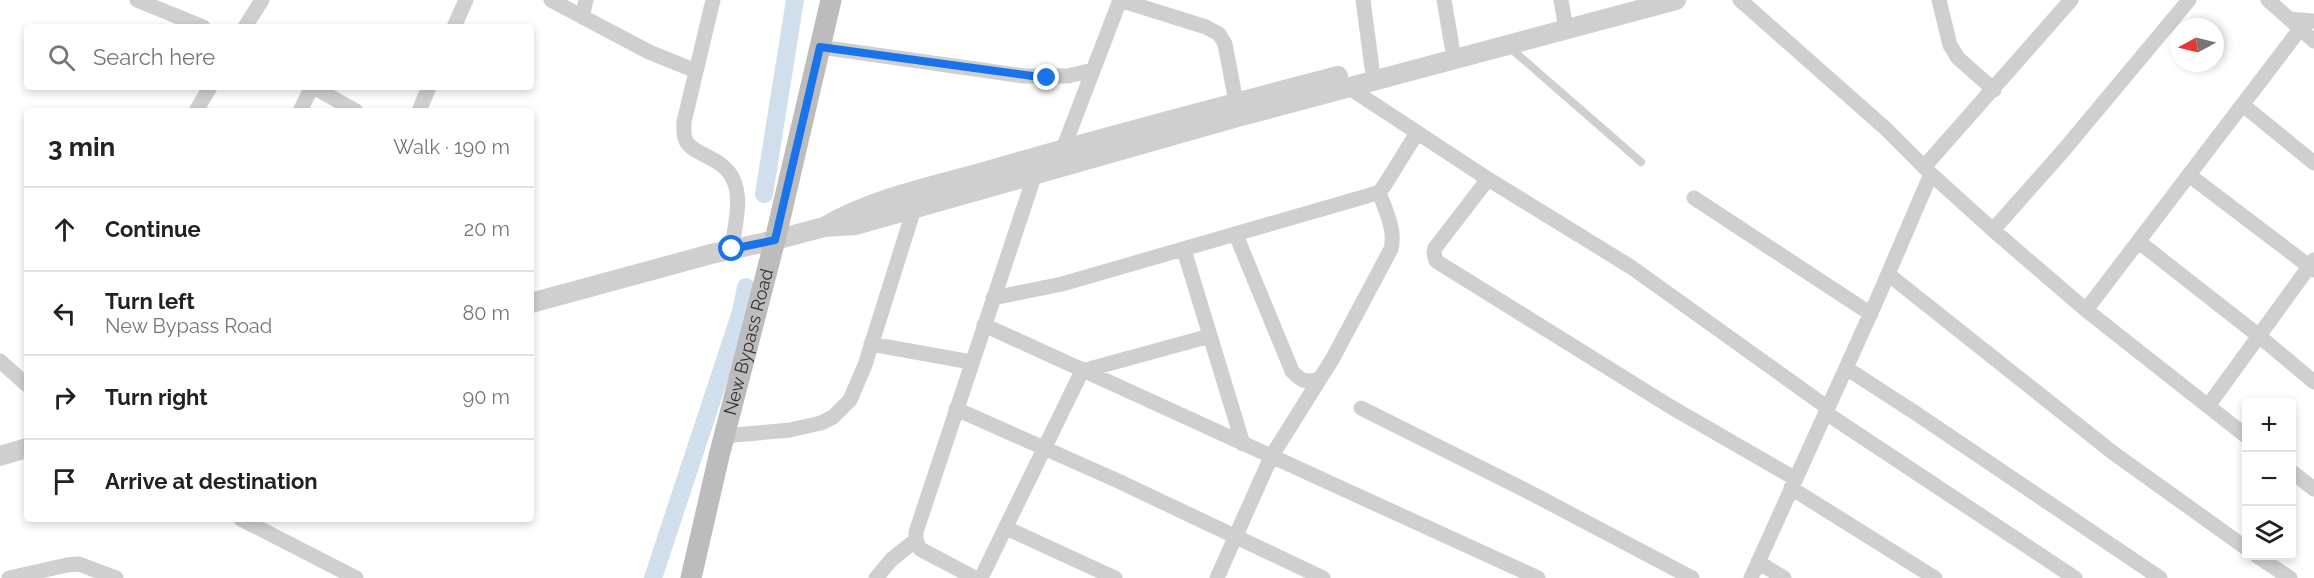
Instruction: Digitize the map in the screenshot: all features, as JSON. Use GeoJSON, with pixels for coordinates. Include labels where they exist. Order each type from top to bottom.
{"type":"FeatureCollection","features":[{"type":"Feature","properties":{"kind":"main road","name":"New Bypass Road"},"geometry":{"type":"LineString","coordinates":[[691,578],[724,436],[775,240],[831,0]]}},
{"type":"Feature","properties":{"kind":"street"},"geometry":{"type":"LineString","coordinates":[[137,0],[196,24]]}},
{"type":"Feature","properties":{"kind":"street"},"geometry":{"type":"LineString","coordinates":[[247,24],[262,0]]}},
{"type":"Feature","properties":{"kind":"street"},"geometry":{"type":"LineString","coordinates":[[455,24],[466,0]]}},
{"type":"Feature","properties":{"kind":"street"},"geometry":{"type":"LineString","coordinates":[[551,0],[649,52],[696,71]]}},
{"type":"Feature","properties":{"kind":"street"},"geometry":{"type":"LineString","coordinates":[[582,17],[586,0]]}},
{"type":"Feature","properties":{"kind":"street"},"geometry":{"type":"LineString","coordinates":[[713,0],[684,122],[684,134],[691,147],[719,162],[734,179],[738,200],[732,249]]}},
{"type":"Feature","properties":{"kind":"street"},"geometry":{"type":"LineString","coordinates":[[1064,149],[1120,0],[1206,27],[1219,34],[1225,44],[1236,102]]}},
{"type":"Feature","properties":{"kind":"street"},"geometry":{"type":"LineString","coordinates":[[1363,0],[1372,68]]}},
{"type":"Feature","properties":{"kind":"street"},"geometry":{"type":"LineString","coordinates":[[1444,0],[1452,47]]}},
{"type":"Feature","properties":{"kind":"street"},"geometry":{"type":"LineString","coordinates":[[824,227],[850,212],[1064,149],[1452,47],[1563,9],[1632,0]]}},
{"type":"Feature","properties":{"kind":"street"},"geometry":{"type":"LineString","coordinates":[[534,302],[732,249],[824,227],[856,225],[1348,87],[1676,0]]}},
{"type":"Feature","properties":{"kind":"street"},"geometry":{"type":"LineString","coordinates":[[1740,0],[1885,128],[1927,171],[1993,230],[2086,310],[2242,432]]}},
{"type":"Feature","properties":{"kind":"street"},"geometry":{"type":"LineString","coordinates":[[1939,0],[1950,45],[1958,57],[1994,90]]}},
{"type":"Feature","properties":{"kind":"street"},"geometry":{"type":"LineString","coordinates":[[1750,578],[1888,274],[1927,171],[2071,0]]}},
{"type":"Feature","properties":{"kind":"street"},"geometry":{"type":"LineString","coordinates":[[1993,230],[2063,151],[2189,0]]}},
{"type":"Feature","properties":{"kind":"street"},"geometry":{"type":"LineString","coordinates":[[2268,0],[2301,23],[2314,41]]}},
{"type":"Feature","properties":{"kind":"street"},"geometry":{"type":"LineString","coordinates":[[2086,310],[2242,105],[2301,23]]}},
{"type":"Feature","properties":{"kind":"street"},"geometry":{"type":"LineString","coordinates":[[820,47],[1024,76],[1068,76],[1094,70]]}},
{"type":"Feature","properties":{"kind":"street"},"geometry":{"type":"LineString","coordinates":[[1348,87],[1488,179],[1631,267],[1827,411],[2075,578]]}},
{"type":"Feature","properties":{"kind":"street"},"geometry":{"type":"LineString","coordinates":[[198,108],[208,90]]}},
{"type":"Feature","properties":{"kind":"street"},"geometry":{"type":"LineString","coordinates":[[302,108],[311,90]]}},
{"type":"Feature","properties":{"kind":"street"},"geometry":{"type":"LineString","coordinates":[[318,90],[351,108]]}},
{"type":"Feature","properties":{"kind":"street"},"geometry":{"type":"LineString","coordinates":[[420,108],[428,90]]}},
{"type":"Feature","properties":{"kind":"street"},"geometry":{"type":"LineString","coordinates":[[2242,105],[2314,163]]}},
{"type":"Feature","properties":{"kind":"street"},"geometry":{"type":"LineString","coordinates":[[993,298],[1062,284],[1378,192],[1417,133]]}},
{"type":"Feature","properties":{"kind":"street"},"geometry":{"type":"LineString","coordinates":[[975,578],[927,555],[920,549],[916,540],[916,532],[1035,174]]}},
{"type":"Feature","properties":{"kind":"street"},"geometry":{"type":"LineString","coordinates":[[2189,175],[2313,266],[2208,406]]}},
{"type":"Feature","properties":{"kind":"street"},"geometry":{"type":"LineString","coordinates":[[1488,179],[1435,248],[1436,261],[1794,484],[1935,578]]}},
{"type":"Feature","properties":{"kind":"street"},"geometry":{"type":"LineString","coordinates":[[1217,578],[1271,457],[1333,358],[1390,249],[1393,239],[1392,228],[1378,192]]}},
{"type":"Feature","properties":{"kind":"street"},"geometry":{"type":"LineString","coordinates":[[1694,198],[1870,314]]}},
{"type":"Feature","properties":{"kind":"street"},"geometry":{"type":"LineString","coordinates":[[724,436],[790,430],[821,423],[833,417],[850,400],[857,388],[914,209]]}},
{"type":"Feature","properties":{"kind":"street"},"geometry":{"type":"LineString","coordinates":[[1236,235],[1292,371],[1301,380],[1309,382],[1319,379]]}},
{"type":"Feature","properties":{"kind":"street"},"geometry":{"type":"LineString","coordinates":[[2139,242],[2314,382]]}},
{"type":"Feature","properties":{"kind":"street"},"geometry":{"type":"LineString","coordinates":[[1184,250],[1243,444]]}},
{"type":"Feature","properties":{"kind":"street"},"geometry":{"type":"LineString","coordinates":[[1888,274],[2112,452],[2242,544]]}},
{"type":"Feature","properties":{"kind":"street"},"geometry":{"type":"LineString","coordinates":[[984,325],[1538,578]]}},
{"type":"Feature","properties":{"kind":"street"},"geometry":{"type":"LineString","coordinates":[[981,578],[1082,371],[1210,336]]}},
{"type":"Feature","properties":{"kind":"street"},"geometry":{"type":"LineString","coordinates":[[871,344],[971,362]]}},
{"type":"Feature","properties":{"kind":"street"},"geometry":{"type":"LineString","coordinates":[[0,362],[24,382]]}},
{"type":"Feature","properties":{"kind":"street"},"geometry":{"type":"LineString","coordinates":[[1846,368],[2160,578]]}},
{"type":"Feature","properties":{"kind":"street"},"geometry":{"type":"LineString","coordinates":[[956,408],[1323,578]]}},
{"type":"Feature","properties":{"kind":"street"},"geometry":{"type":"LineString","coordinates":[[1361,408],[1527,491],[1692,578]]}},
{"type":"Feature","properties":{"kind":"street"},"geometry":{"type":"LineString","coordinates":[[0,456],[24,449]]}},
{"type":"Feature","properties":{"kind":"street"},"geometry":{"type":"LineString","coordinates":[[2296,475],[2314,489]]}},
{"type":"Feature","properties":{"kind":"street"},"geometry":{"type":"LineString","coordinates":[[246,522],[340,574],[356,578]]}},
{"type":"Feature","properties":{"kind":"street"},"geometry":{"type":"LineString","coordinates":[[1005,528],[1115,578]]}},
{"type":"Feature","properties":{"kind":"street"},"geometry":{"type":"LineString","coordinates":[[876,578],[892,559],[916,540]]}},
{"type":"Feature","properties":{"kind":"street"},"geometry":{"type":"LineString","coordinates":[[2264,560],[2290,578]]}},
{"type":"Feature","properties":{"kind":"street"},"geometry":{"type":"LineString","coordinates":[[1758,562],[1784,578]]}},
{"type":"Feature","properties":{"kind":"street"},"geometry":{"type":"LineString","coordinates":[[9,578],[79,564],[116,578]]}},
{"type":"Feature","properties":{"kind":"lane"},"geometry":{"type":"LineString","coordinates":[[1507,45],[1641,162]]}},
{"type":"Feature","properties":{"kind":"waterway"},"geometry":{"type":"LineString","coordinates":[[764,194],[795,0]]}},
{"type":"Feature","properties":{"kind":"waterway"},"geometry":{"type":"LineString","coordinates":[[653,578],[741,312],[746,287]]}},
{"type":"Feature","properties":{"kind":"route"},"geometry":{"type":"LineString","coordinates":[[732,249],[775,240],[820,47],[1047,78]]}}]}
